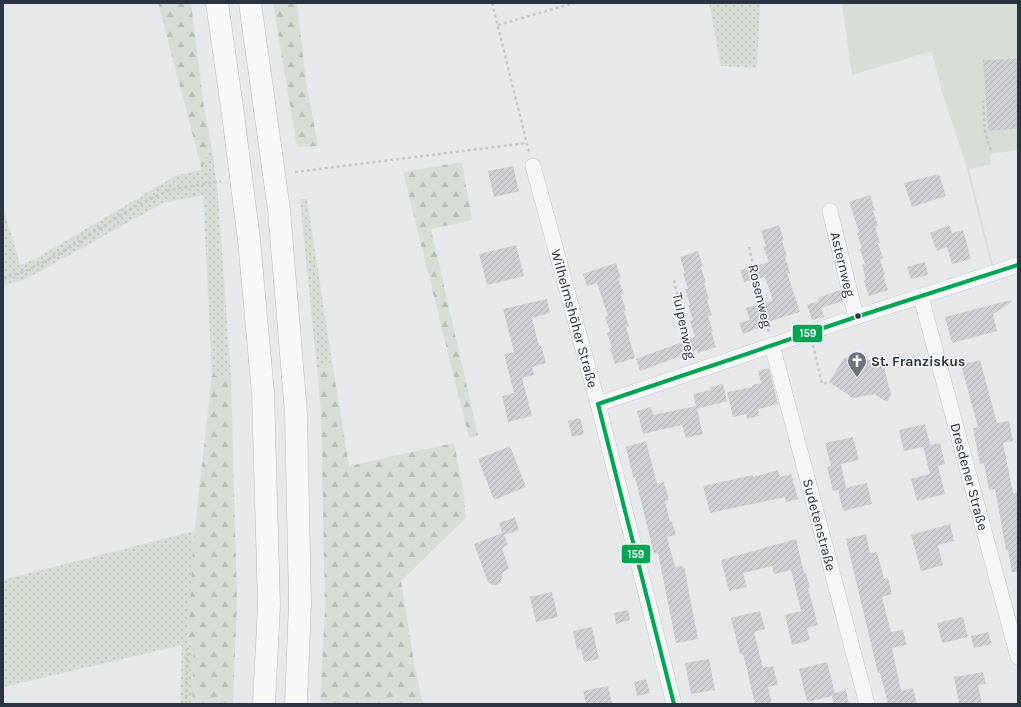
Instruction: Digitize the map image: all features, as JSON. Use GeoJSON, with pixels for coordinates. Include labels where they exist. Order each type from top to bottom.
{"type":"FeatureCollection","features":[{"type":"Feature","properties":{"kind":"highway"},"geometry":{"type":"LineString","coordinates":[[217,3],[249,240],[262,392],[269,606],[264,704]]}},
{"type":"Feature","properties":{"kind":"highway"},"geometry":{"type":"LineString","coordinates":[[250,3],[279,210],[296,413],[300,602],[296,704]]}},
{"type":"Feature","properties":{"kind":"street","name":"Wilhelmshöher Straße"},"geometry":{"type":"LineString","coordinates":[[533,166],[598,404],[674,704]]}},
{"type":"Feature","properties":{"kind":"street","name":"Asternweg"},"geometry":{"type":"LineString","coordinates":[[830,211],[856,317]]}},
{"type":"Feature","properties":{"kind":"street"},"geometry":{"type":"LineString","coordinates":[[598,404],[856,317],[1018,265]]}},
{"type":"Feature","properties":{"kind":"street","name":"Dresdener Straße"},"geometry":{"type":"LineString","coordinates":[[921,297],[1018,657]]}},
{"type":"Feature","properties":{"kind":"street","name":"Sudetenstraße"},"geometry":{"type":"LineString","coordinates":[[772,346],[867,704]]}},
{"type":"Feature","properties":{"kind":"path"},"geometry":{"type":"LineString","coordinates":[[492,3],[533,166]]}},
{"type":"Feature","properties":{"kind":"path"},"geometry":{"type":"LineString","coordinates":[[498,25],[574,3]]}},
{"type":"Feature","properties":{"kind":"path"},"geometry":{"type":"LineString","coordinates":[[983,100],[985,132],[992,153]]}},
{"type":"Feature","properties":{"kind":"path"},"geometry":{"type":"LineString","coordinates":[[295,172],[527,143]]}},
{"type":"Feature","properties":{"kind":"path"},"geometry":{"type":"LineString","coordinates":[[3,278],[26,271],[59,254],[144,202],[170,190],[221,181]]}},
{"type":"Feature","properties":{"kind":"path","name":"Rosenweg"},"geometry":{"type":"LineString","coordinates":[[749,247],[772,346]]}},
{"type":"Feature","properties":{"kind":"path","name":"Tulpenweg"},"geometry":{"type":"LineString","coordinates":[[674,280],[694,372]]}},
{"type":"Feature","properties":{"kind":"path"},"geometry":{"type":"LineString","coordinates":[[810,333],[822,384],[829,382]]}},
{"type":"Feature","properties":{"kind":"path"},"geometry":{"type":"LineString","coordinates":[[186,704],[188,648]]}},
{"type":"Feature","properties":{"kind":"green space"},"geometry":{"type":"Polygon","coordinates":[[[158,3],[191,3],[204,108],[211,143],[202,170],[158,3]]]}},
{"type":"Feature","properties":{"kind":"green space"},"geometry":{"type":"Polygon","coordinates":[[[273,3],[297,3],[306,82],[318,146],[297,147],[273,3]]]}},
{"type":"Feature","properties":{"kind":"green space"},"geometry":{"type":"Polygon","coordinates":[[[709,3],[760,3],[757,68],[721,66],[709,3]]]}},
{"type":"Feature","properties":{"kind":"green space"},"geometry":{"type":"Polygon","coordinates":[[[842,3],[1018,3],[1018,57],[983,60],[988,131],[1018,129],[1018,150],[990,154],[991,164],[969,169],[993,265],[1018,258],[1018,260],[992,268],[965,162],[942,92],[932,51],[852,75],[842,3]]]}},
{"type":"Feature","properties":{"kind":"green space"},"geometry":{"type":"Polygon","coordinates":[[[211,143],[218,195],[231,377],[212,375],[203,195],[163,203],[39,272],[23,280],[3,286],[3,206],[20,265],[35,259],[177,175],[202,170],[211,143]]]}},
{"type":"Feature","properties":{"kind":"green space"},"geometry":{"type":"Polygon","coordinates":[[[462,162],[472,220],[431,229],[478,435],[469,438],[403,172],[462,162]]]}},
{"type":"Feature","properties":{"kind":"green space"},"geometry":{"type":"Polygon","coordinates":[[[300,199],[307,199],[332,362],[317,368],[300,199]]]}},
{"type":"Feature","properties":{"kind":"green space"},"geometry":{"type":"Polygon","coordinates":[[[332,362],[349,466],[454,443],[463,489],[466,518],[401,581],[414,663],[423,704],[320,704],[325,609],[321,412],[317,368],[332,362]]]}},
{"type":"Feature","properties":{"kind":"green space"},"geometry":{"type":"Polygon","coordinates":[[[212,375],[231,377],[237,602],[233,704],[192,704],[194,646],[188,643],[193,545],[212,375]]]}},
{"type":"Feature","properties":{"kind":"green space"},"geometry":{"type":"Polygon","coordinates":[[[194,531],[188,644],[194,646],[192,704],[180,704],[182,645],[3,687],[3,580],[194,531]]]}},
{"type":"Feature","properties":{"kind":"building"},"geometry":{"type":"Polygon","coordinates":[[[1018,58],[1018,129],[988,131],[983,60],[1018,58]]]}},
{"type":"Feature","properties":{"kind":"building"},"geometry":{"type":"Polygon","coordinates":[[[513,166],[519,191],[494,197],[488,171],[513,166]]]}},
{"type":"Feature","properties":{"kind":"building"},"geometry":{"type":"Polygon","coordinates":[[[939,174],[946,196],[912,207],[904,183],[939,174]]]}},
{"type":"Feature","properties":{"kind":"building"},"geometry":{"type":"Polygon","coordinates":[[[870,195],[878,226],[875,227],[883,258],[880,259],[885,275],[883,275],[888,290],[869,296],[864,281],[866,280],[862,265],[865,264],[857,233],[859,232],[849,202],[870,195]]]}},
{"type":"Feature","properties":{"kind":"building"},"geometry":{"type":"Polygon","coordinates":[[[779,225],[784,240],[782,241],[787,256],[785,257],[790,273],[787,273],[800,312],[764,323],[765,326],[743,334],[739,323],[750,320],[746,308],[773,301],[765,277],[744,282],[740,270],[769,262],[763,247],[766,246],[761,231],[779,225]]]}},
{"type":"Feature","properties":{"kind":"building"},"geometry":{"type":"Polygon","coordinates":[[[949,225],[952,233],[963,230],[971,259],[952,264],[947,247],[937,251],[930,233],[949,225]]]}},
{"type":"Feature","properties":{"kind":"building"},"geometry":{"type":"Polygon","coordinates":[[[516,245],[524,276],[487,285],[479,254],[516,245]]]}},
{"type":"Feature","properties":{"kind":"building"},"geometry":{"type":"Polygon","coordinates":[[[698,251],[706,283],[704,283],[709,299],[707,300],[712,315],[708,316],[716,347],[698,353],[697,350],[640,371],[636,359],[695,337],[690,321],[693,320],[688,305],[690,305],[685,289],[688,289],[683,273],[685,273],[680,257],[698,251]]]}},
{"type":"Feature","properties":{"kind":"building"},"geometry":{"type":"Polygon","coordinates":[[[925,262],[928,275],[911,279],[907,267],[925,262]]]}},
{"type":"Feature","properties":{"kind":"building"},"geometry":{"type":"Polygon","coordinates":[[[616,263],[621,278],[618,279],[624,294],[621,295],[626,310],[624,311],[629,326],[626,327],[635,358],[615,364],[607,333],[610,332],[605,317],[608,316],[597,283],[587,286],[583,274],[616,263]]]}},
{"type":"Feature","properties":{"kind":"building"},"geometry":{"type":"Polygon","coordinates":[[[840,290],[843,301],[821,308],[818,298],[840,290]]]}},
{"type":"Feature","properties":{"kind":"building"},"geometry":{"type":"Polygon","coordinates":[[[547,299],[550,313],[532,318],[539,346],[541,345],[546,363],[532,367],[534,375],[522,378],[532,416],[508,422],[502,396],[514,393],[504,354],[514,352],[503,309],[547,299]]]}},
{"type":"Feature","properties":{"kind":"building"},"geometry":{"type":"Polygon","coordinates":[[[1011,300],[1012,302],[993,314],[997,331],[952,343],[945,317],[1011,300]]]}},
{"type":"Feature","properties":{"kind":"building"},"geometry":{"type":"Polygon","coordinates":[[[819,301],[824,317],[812,320],[807,305],[819,301]]]}},
{"type":"Feature","properties":{"kind":"building","name":"St. Franziskus"},"geometry":{"type":"Polygon","coordinates":[[[861,354],[875,364],[883,362],[891,395],[887,402],[874,394],[853,398],[829,382],[844,358],[861,354]]]}},
{"type":"Feature","properties":{"kind":"building"},"geometry":{"type":"Polygon","coordinates":[[[980,360],[997,423],[1009,421],[1013,441],[1003,443],[1013,493],[1018,492],[1018,572],[1012,572],[1008,550],[1006,550],[995,489],[989,490],[984,463],[980,464],[973,428],[978,427],[961,365],[980,360]]]}},
{"type":"Feature","properties":{"kind":"building"},"geometry":{"type":"Polygon","coordinates":[[[769,368],[778,404],[758,409],[759,416],[747,419],[746,414],[733,417],[727,392],[752,387],[752,385],[761,383],[758,371],[769,368]]]}},
{"type":"Feature","properties":{"kind":"building"},"geometry":{"type":"Polygon","coordinates":[[[723,384],[727,401],[697,409],[703,434],[686,438],[682,425],[643,434],[637,411],[651,407],[653,415],[696,406],[693,394],[711,390],[710,387],[723,384]]]}},
{"type":"Feature","properties":{"kind":"building"},"geometry":{"type":"Polygon","coordinates":[[[580,418],[584,434],[572,437],[568,421],[580,418]]]}},
{"type":"Feature","properties":{"kind":"building"},"geometry":{"type":"Polygon","coordinates":[[[925,424],[930,445],[940,443],[945,464],[938,466],[945,494],[917,501],[911,479],[930,474],[923,447],[904,451],[899,430],[925,424]]]}},
{"type":"Feature","properties":{"kind":"building"},"geometry":{"type":"Polygon","coordinates":[[[853,437],[859,460],[841,464],[846,488],[867,483],[872,504],[843,511],[838,490],[841,489],[833,491],[827,467],[831,466],[825,443],[853,437]]]}},
{"type":"Feature","properties":{"kind":"building"},"geometry":{"type":"Polygon","coordinates":[[[646,441],[657,484],[664,482],[669,500],[665,501],[670,522],[672,522],[676,535],[667,537],[675,567],[684,566],[698,639],[676,643],[658,553],[654,554],[626,447],[646,441]]]}},
{"type":"Feature","properties":{"kind":"building"},"geometry":{"type":"Polygon","coordinates":[[[510,446],[526,487],[494,500],[478,459],[510,446]]]}},
{"type":"Feature","properties":{"kind":"building"},"geometry":{"type":"Polygon","coordinates":[[[778,470],[780,477],[791,474],[798,499],[786,502],[785,497],[710,513],[703,486],[753,475],[753,477],[778,470]]]}},
{"type":"Feature","properties":{"kind":"building"},"geometry":{"type":"Polygon","coordinates":[[[515,517],[519,530],[504,535],[508,545],[502,548],[509,569],[503,572],[501,582],[499,584],[492,585],[488,582],[474,544],[502,533],[499,523],[515,517]]]}},
{"type":"Feature","properties":{"kind":"building"},"geometry":{"type":"Polygon","coordinates":[[[950,524],[954,541],[938,545],[943,565],[921,571],[911,535],[950,524]]]}},
{"type":"Feature","properties":{"kind":"building"},"geometry":{"type":"Polygon","coordinates":[[[866,534],[870,553],[877,552],[884,579],[888,578],[892,594],[882,597],[891,632],[903,630],[907,645],[892,648],[901,691],[913,688],[917,704],[888,704],[880,673],[878,673],[846,539],[866,534]]]}},
{"type":"Feature","properties":{"kind":"building"},"geometry":{"type":"Polygon","coordinates":[[[796,539],[804,573],[806,573],[810,588],[808,588],[818,625],[807,628],[810,640],[792,645],[785,615],[801,611],[791,570],[774,574],[772,566],[743,573],[747,587],[729,591],[721,560],[796,539]]]}},
{"type":"Feature","properties":{"kind":"building"},"geometry":{"type":"Polygon","coordinates":[[[552,592],[558,617],[536,622],[530,597],[552,592]]]}},
{"type":"Feature","properties":{"kind":"building"},"geometry":{"type":"Polygon","coordinates":[[[628,610],[630,620],[616,624],[614,613],[628,610]]]}},
{"type":"Feature","properties":{"kind":"building"},"geometry":{"type":"Polygon","coordinates":[[[760,611],[765,629],[754,632],[763,668],[773,666],[778,685],[768,687],[772,704],[755,704],[743,654],[740,654],[731,618],[760,611]]]}},
{"type":"Feature","properties":{"kind":"building"},"geometry":{"type":"Polygon","coordinates":[[[963,617],[968,637],[942,643],[937,623],[963,617]]]}},
{"type":"Feature","properties":{"kind":"building"},"geometry":{"type":"Polygon","coordinates":[[[592,627],[599,659],[584,662],[581,649],[577,650],[573,631],[592,627]]]}},
{"type":"Feature","properties":{"kind":"building"},"geometry":{"type":"Polygon","coordinates":[[[988,632],[992,644],[974,648],[971,636],[988,632]]]}},
{"type":"Feature","properties":{"kind":"building"},"geometry":{"type":"Polygon","coordinates":[[[709,659],[715,690],[691,694],[685,663],[709,659]]]}},
{"type":"Feature","properties":{"kind":"building"},"geometry":{"type":"Polygon","coordinates":[[[827,662],[835,693],[846,690],[849,704],[834,704],[832,696],[807,702],[799,669],[827,662]]]}},
{"type":"Feature","properties":{"kind":"building"},"geometry":{"type":"Polygon","coordinates":[[[983,672],[986,684],[978,685],[982,704],[959,704],[954,677],[983,672]]]}},
{"type":"Feature","properties":{"kind":"building"},"geometry":{"type":"Polygon","coordinates":[[[646,679],[650,693],[637,696],[634,682],[646,679]]]}},
{"type":"Feature","properties":{"kind":"building"},"geometry":{"type":"Polygon","coordinates":[[[608,686],[612,704],[586,704],[583,691],[608,686]]]}},
{"type":"Feature","properties":{"kind":"transit line","name":"159"},"geometry":{"type":"LineString","coordinates":[[598,404],[856,317],[1018,265]]}},
{"type":"Feature","properties":{"kind":"transit line","name":"159"},"geometry":{"type":"LineString","coordinates":[[598,404],[674,704]]}},
{"type":"Feature","properties":{"kind":"place","name":"St. Franziskus"},"geometry":{"type":"Point","coordinates":[857,378]}}]}
